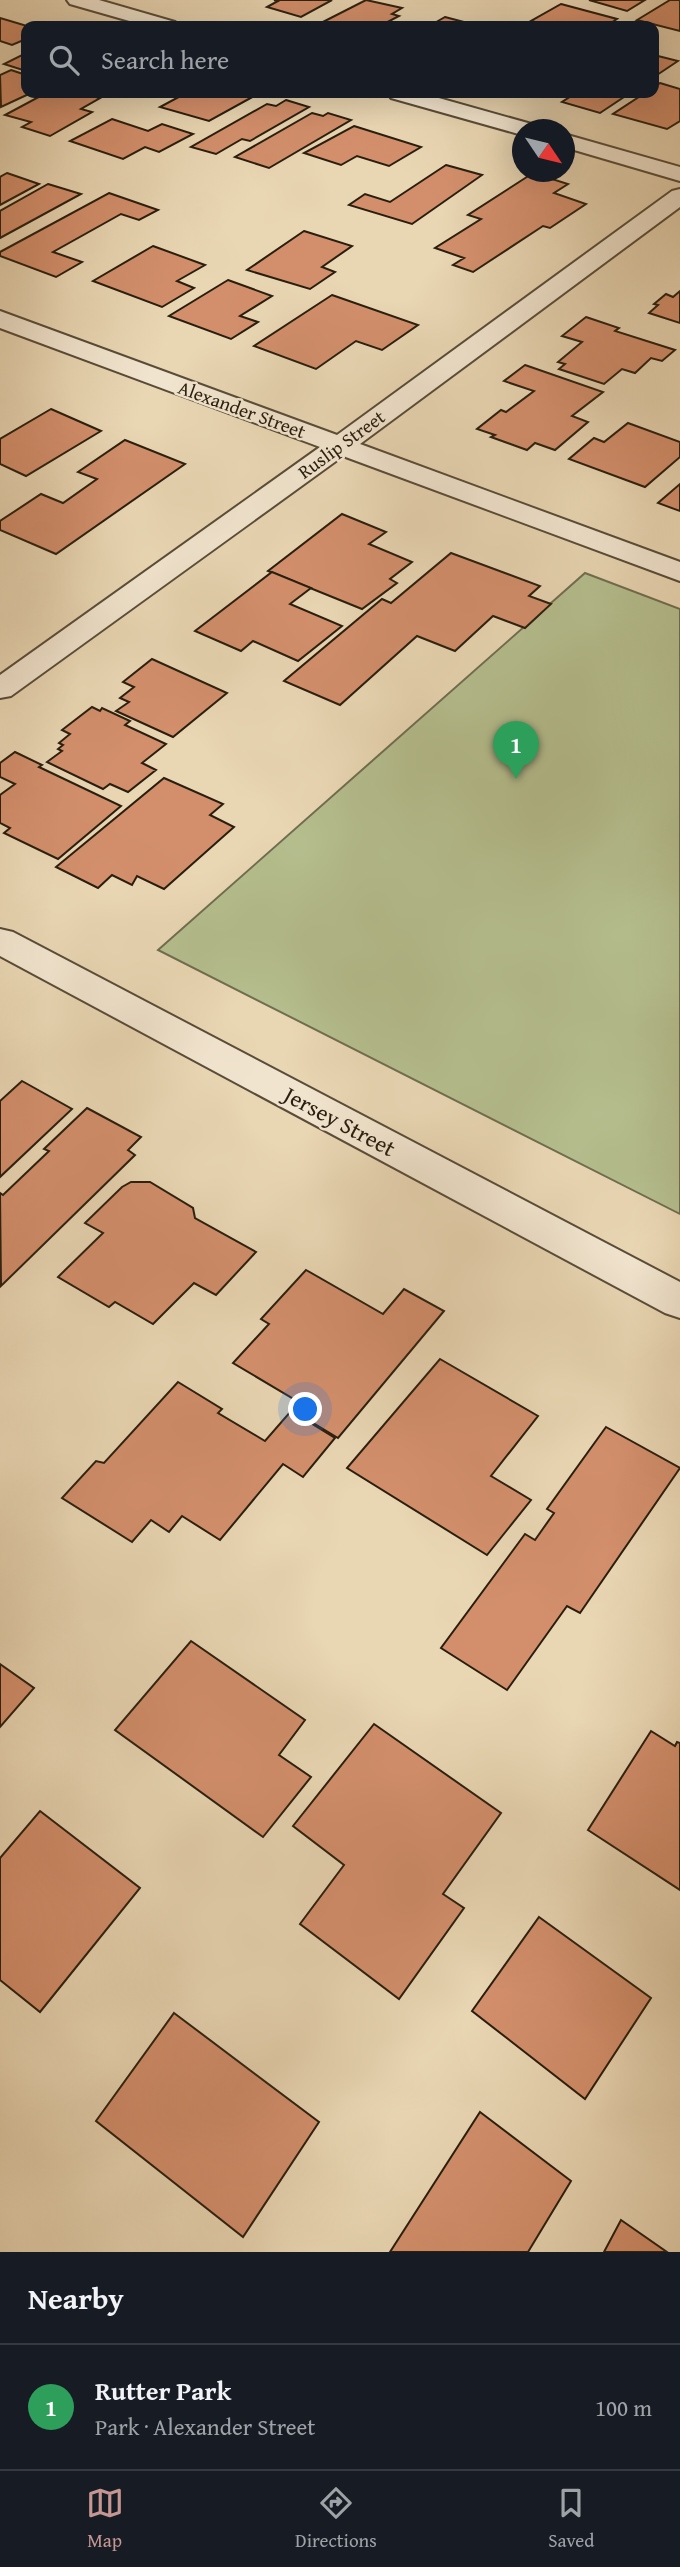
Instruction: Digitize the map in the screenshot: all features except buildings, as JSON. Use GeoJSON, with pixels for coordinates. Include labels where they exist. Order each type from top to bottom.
{"type":"FeatureCollection","features":[{"type":"Feature","properties":{"kind":"street"},"geometry":{"type":"LineString","coordinates":[[77,0],[150,21]]}},
{"type":"Feature","properties":{"kind":"street"},"geometry":{"type":"LineString","coordinates":[[416,98],[512,126]]}},
{"type":"Feature","properties":{"kind":"street"},"geometry":{"type":"LineString","coordinates":[[575,143],[680,174]]}},
{"type":"Feature","properties":{"kind":"street","name":"Ruslip Street"},"geometry":{"type":"LineString","coordinates":[[0,689],[340,446],[680,196]]}},
{"type":"Feature","properties":{"kind":"street","name":"Alexander Street"},"geometry":{"type":"LineString","coordinates":[[0,319],[680,572]]}},
{"type":"Feature","properties":{"kind":"street","name":"Jersey Street"},"geometry":{"type":"LineString","coordinates":[[0,941],[680,1301]]}},
{"type":"Feature","properties":{"kind":"green space"},"geometry":{"type":"Polygon","coordinates":[[[585,573],[680,609],[680,1214],[158,950],[585,573]]]}},
{"type":"Feature","properties":{"kind":"place","name":"Rutter Park"},"geometry":{"type":"Point","coordinates":[516,779]}}]}
